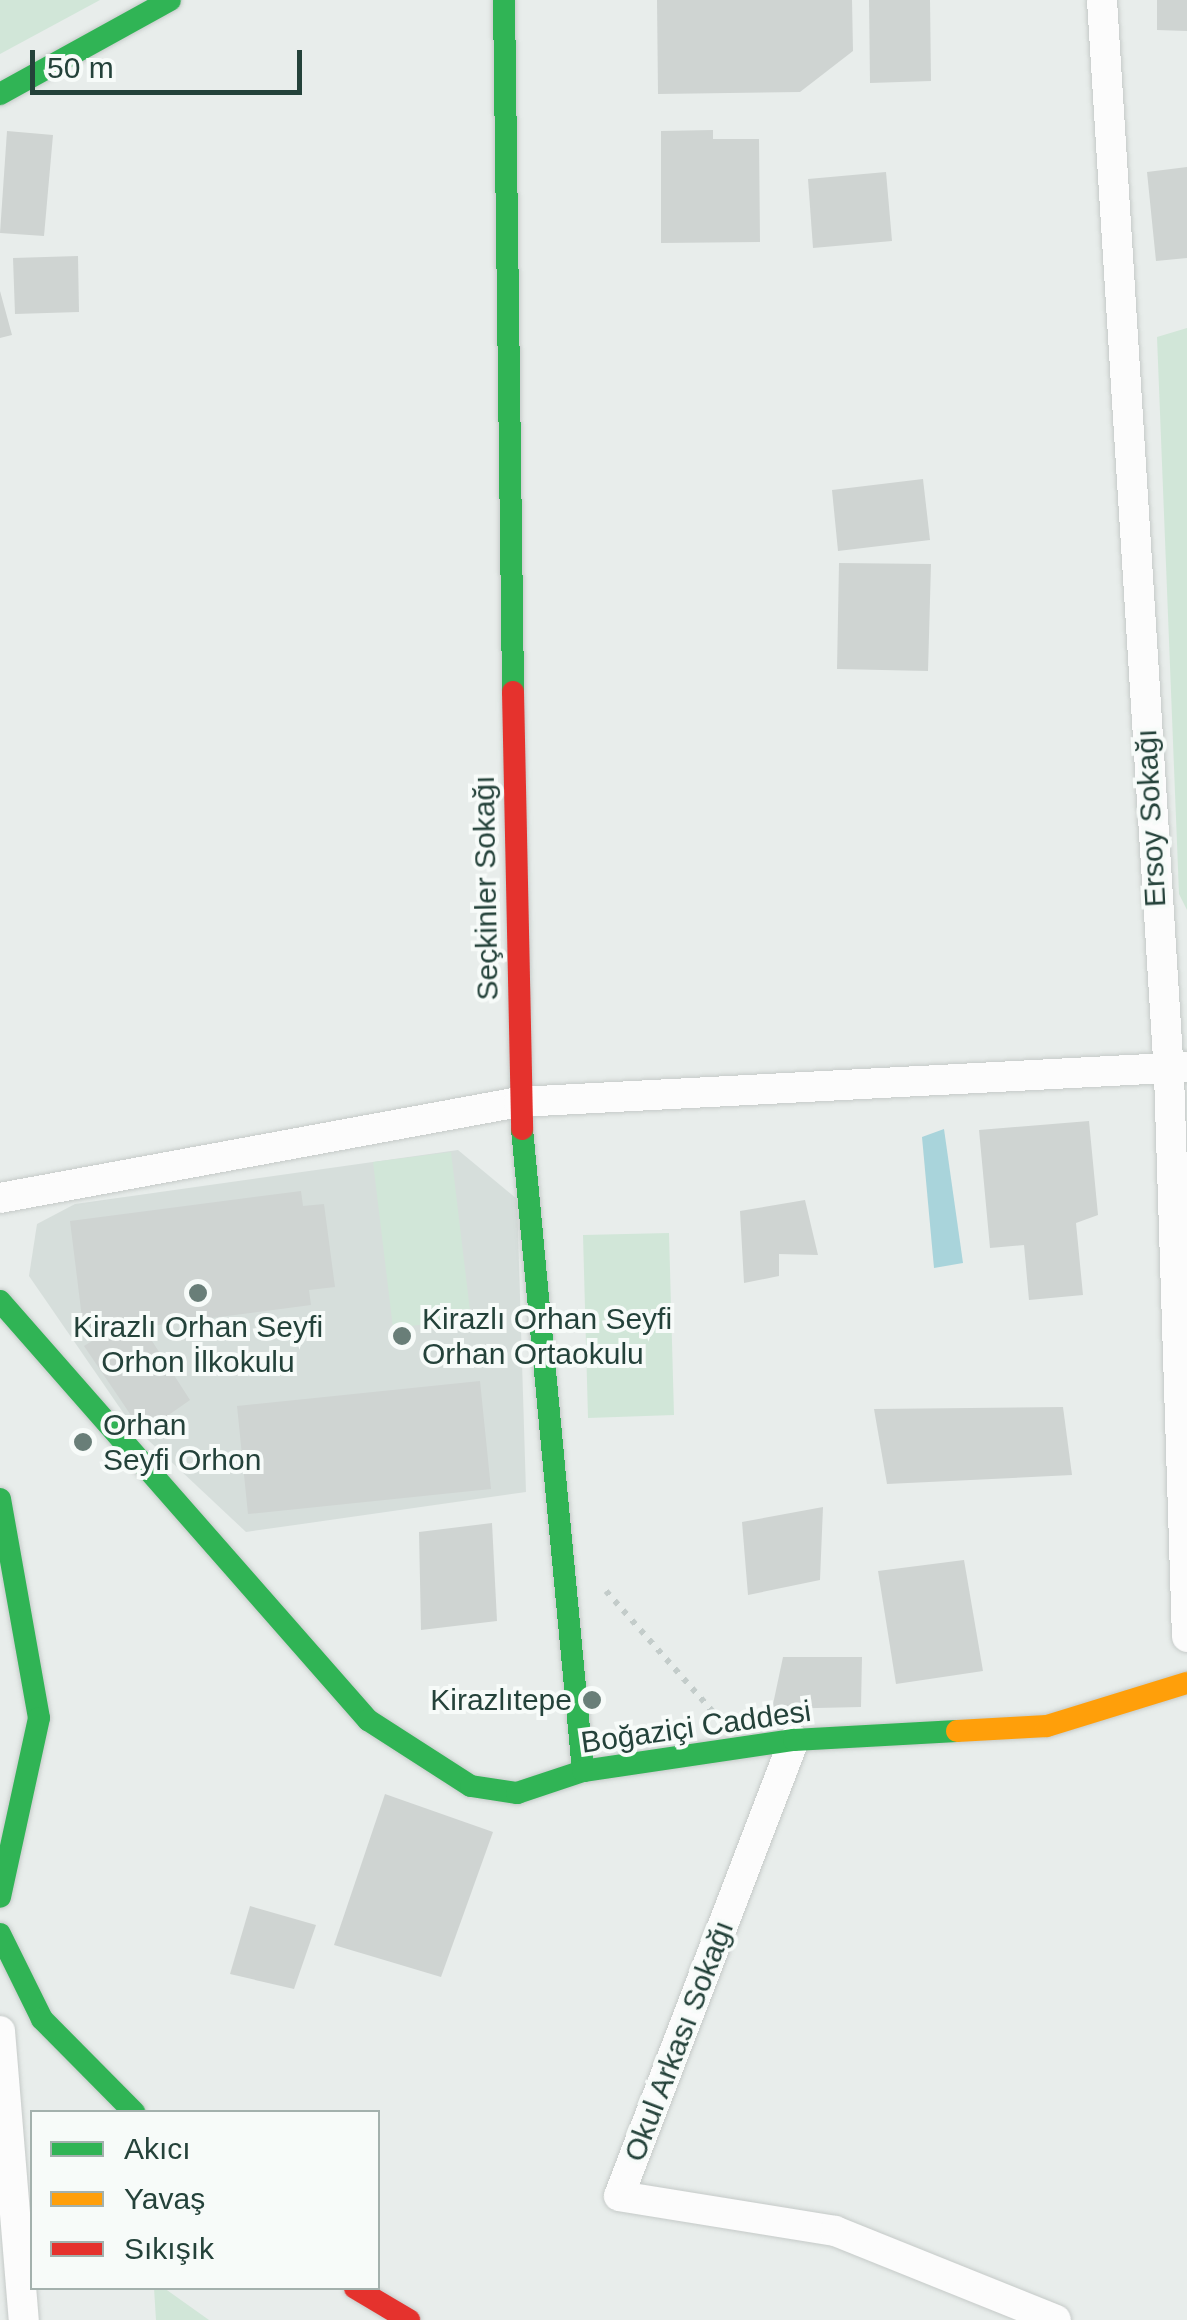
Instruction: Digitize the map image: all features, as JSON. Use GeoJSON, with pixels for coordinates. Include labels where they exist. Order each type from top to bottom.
{"type":"FeatureCollection","features":[{"type":"Feature","properties":{"kind":"street"},"geometry":{"type":"LineString","coordinates":[[0,94],[170,0]]}},
{"type":"Feature","properties":{"kind":"street","name":"Seçkinler Sokağı"},"geometry":{"type":"LineString","coordinates":[[504,0],[519,1102],[583,1771]]}},
{"type":"Feature","properties":{"kind":"street","name":"Ersoy Sokağı"},"geometry":{"type":"LineString","coordinates":[[1102,0],[1174,978],[1187,1637]]}},
{"type":"Feature","properties":{"kind":"street"},"geometry":{"type":"LineString","coordinates":[[0,1198],[519,1102],[1178,1070]]}},
{"type":"Feature","properties":{"kind":"street","name":"Boğaziçi Caddesi"},"geometry":{"type":"LineString","coordinates":[[0,1301],[368,1720],[471,1786],[518,1794],[583,1771],[794,1740],[1047,1726],[1187,1683]]}},
{"type":"Feature","properties":{"kind":"street"},"geometry":{"type":"LineString","coordinates":[[0,1897],[39,1718],[2,1512]]}},
{"type":"Feature","properties":{"kind":"street","name":"Okul Arkası Sokağı"},"geometry":{"type":"LineString","coordinates":[[794,1740],[620,2196],[835,2231],[1056,2320]]}},
{"type":"Feature","properties":{"kind":"street"},"geometry":{"type":"LineString","coordinates":[[0,1934],[42,2019],[132,2110]]}},
{"type":"Feature","properties":{"kind":"street"},"geometry":{"type":"LineString","coordinates":[[24,2320],[0,2031],[42,2019]]}},
{"type":"Feature","properties":{"kind":"street"},"geometry":{"type":"LineString","coordinates":[[358,2290],[409,2320]]}},
{"type":"Feature","properties":{"kind":"path"},"geometry":{"type":"LineString","coordinates":[[564,1544],[744,1747]]}},
{"type":"Feature","properties":{"kind":"shaded area"},"geometry":{"type":"Polygon","coordinates":[[[458,1150],[517,1199],[526,1492],[246,1532],[131,1424],[29,1276],[37,1224],[75,1204],[458,1150]]]}},
{"type":"Feature","properties":{"kind":"green space"},"geometry":{"type":"Polygon","coordinates":[[[0,0],[100,0],[0,54],[0,0]]]}},
{"type":"Feature","properties":{"kind":"green space"},"geometry":{"type":"Polygon","coordinates":[[[1187,328],[1187,910],[1179,894],[1157,337],[1187,328]]]}},
{"type":"Feature","properties":{"kind":"green space"},"geometry":{"type":"Polygon","coordinates":[[[451,1152],[471,1319],[393,1328],[373,1162],[451,1152]]]}},
{"type":"Feature","properties":{"kind":"green space"},"geometry":{"type":"Polygon","coordinates":[[[669,1233],[674,1415],[588,1418],[583,1235],[669,1233]]]}},
{"type":"Feature","properties":{"kind":"green space"},"geometry":{"type":"Polygon","coordinates":[[[154,2290],[167,2290],[209,2320],[156,2320],[154,2290]]]}},
{"type":"Feature","properties":{"kind":"water"},"geometry":{"type":"Polygon","coordinates":[[[944,1129],[963,1263],[934,1268],[922,1137],[944,1129]]]}},
{"type":"Feature","properties":{"kind":"building"},"geometry":{"type":"Polygon","coordinates":[[[657,0],[852,0],[853,51],[800,92],[658,94],[657,0]]]}},
{"type":"Feature","properties":{"kind":"building"},"geometry":{"type":"Polygon","coordinates":[[[869,0],[930,0],[931,81],[870,83],[869,0]]]}},
{"type":"Feature","properties":{"kind":"building"},"geometry":{"type":"Polygon","coordinates":[[[1157,0],[1187,0],[1187,31],[1157,30],[1157,0]]]}},
{"type":"Feature","properties":{"kind":"building"},"geometry":{"type":"Polygon","coordinates":[[[713,130],[713,139],[759,139],[760,242],[661,243],[661,131],[713,130]]]}},
{"type":"Feature","properties":{"kind":"building"},"geometry":{"type":"Polygon","coordinates":[[[7,131],[53,135],[44,236],[0,233],[7,131]]]}},
{"type":"Feature","properties":{"kind":"building"},"geometry":{"type":"Polygon","coordinates":[[[1187,167],[1187,258],[1156,261],[1147,172],[1187,167]]]}},
{"type":"Feature","properties":{"kind":"building"},"geometry":{"type":"Polygon","coordinates":[[[886,172],[892,241],[813,248],[808,179],[886,172]]]}},
{"type":"Feature","properties":{"kind":"building"},"geometry":{"type":"Polygon","coordinates":[[[78,256],[79,312],[15,314],[13,258],[78,256]]]}},
{"type":"Feature","properties":{"kind":"building"},"geometry":{"type":"Polygon","coordinates":[[[0,291],[12,335],[0,338],[0,291]]]}},
{"type":"Feature","properties":{"kind":"building"},"geometry":{"type":"Polygon","coordinates":[[[923,479],[930,540],[838,551],[832,490],[923,479]]]}},
{"type":"Feature","properties":{"kind":"building"},"geometry":{"type":"Polygon","coordinates":[[[839,563],[931,564],[928,671],[837,669],[839,563]]]}},
{"type":"Feature","properties":{"kind":"building"},"geometry":{"type":"Polygon","coordinates":[[[1089,1121],[1098,1215],[1076,1223],[1083,1295],[1029,1300],[1024,1245],[990,1248],[979,1130],[1089,1121]]]}},
{"type":"Feature","properties":{"kind":"building"},"geometry":{"type":"Polygon","coordinates":[[[301,1191],[303,1206],[324,1204],[335,1287],[309,1290],[311,1305],[143,1327],[190,1400],[143,1433],[84,1346],[108,1331],[84,1334],[70,1221],[301,1191]]]}},
{"type":"Feature","properties":{"kind":"building"},"geometry":{"type":"Polygon","coordinates":[[[805,1200],[818,1255],[779,1254],[779,1276],[744,1283],[740,1211],[805,1200]]]}},
{"type":"Feature","properties":{"kind":"building"},"geometry":{"type":"Polygon","coordinates":[[[480,1381],[491,1489],[248,1514],[237,1406],[480,1381]]]}},
{"type":"Feature","properties":{"kind":"building"},"geometry":{"type":"Polygon","coordinates":[[[1063,1407],[1072,1475],[887,1484],[874,1409],[1063,1407]]]}},
{"type":"Feature","properties":{"kind":"building"},"geometry":{"type":"Polygon","coordinates":[[[823,1507],[820,1580],[748,1595],[742,1522],[823,1507]]]}},
{"type":"Feature","properties":{"kind":"building"},"geometry":{"type":"Polygon","coordinates":[[[492,1523],[497,1621],[421,1630],[419,1532],[492,1523]]]}},
{"type":"Feature","properties":{"kind":"building"},"geometry":{"type":"Polygon","coordinates":[[[964,1560],[983,1671],[896,1684],[878,1571],[964,1560]]]}},
{"type":"Feature","properties":{"kind":"building"},"geometry":{"type":"Polygon","coordinates":[[[783,1657],[862,1657],[861,1707],[772,1709],[783,1657]]]}},
{"type":"Feature","properties":{"kind":"building"},"geometry":{"type":"Polygon","coordinates":[[[385,1794],[493,1832],[441,1977],[334,1945],[385,1794]]]}},
{"type":"Feature","properties":{"kind":"building"},"geometry":{"type":"Polygon","coordinates":[[[250,1906],[316,1925],[294,1989],[230,1974],[250,1906]]]}},
{"type":"Feature","properties":{"kind":"traffic: fast"},"geometry":{"type":"LineString","coordinates":[[0,94],[170,0]]}},
{"type":"Feature","properties":{"kind":"traffic: fast"},"geometry":{"type":"LineString","coordinates":[[504,0],[513,692]]}},
{"type":"Feature","properties":{"kind":"traffic: fast"},"geometry":{"type":"LineString","coordinates":[[522,1129],[583,1771]]}},
{"type":"Feature","properties":{"kind":"traffic: fast"},"geometry":{"type":"LineString","coordinates":[[0,1301],[368,1720],[471,1786],[517,1793],[583,1771],[794,1740],[957,1731]]}},
{"type":"Feature","properties":{"kind":"traffic: fast"},"geometry":{"type":"LineString","coordinates":[[0,1499],[39,1718],[0,1897]]}},
{"type":"Feature","properties":{"kind":"traffic: fast"},"geometry":{"type":"LineString","coordinates":[[0,1934],[42,2019],[132,2110]]}},
{"type":"Feature","properties":{"kind":"traffic: slow"},"geometry":{"type":"LineString","coordinates":[[957,1731],[1047,1726],[1187,1683]]}},
{"type":"Feature","properties":{"kind":"traffic: jam"},"geometry":{"type":"LineString","coordinates":[[513,692],[522,1129]]}},
{"type":"Feature","properties":{"kind":"traffic: jam"},"geometry":{"type":"LineString","coordinates":[[358,2290],[409,2320]]}},
{"type":"Feature","properties":{"kind":"place","name":"Kirazlı Orhan Seyfi Orhon İlkokulu"},"geometry":{"type":"Point","coordinates":[198,1293]}},
{"type":"Feature","properties":{"kind":"place","name":"Kirazlı Orhan Seyfi Orhan Ortaokulu"},"geometry":{"type":"Point","coordinates":[402,1336]}},
{"type":"Feature","properties":{"kind":"place","name":"Orhan Seyfi Orhon"},"geometry":{"type":"Point","coordinates":[83,1442]}},
{"type":"Feature","properties":{"kind":"place","name":"Kirazlıtepe"},"geometry":{"type":"Point","coordinates":[592,1700]}}]}
